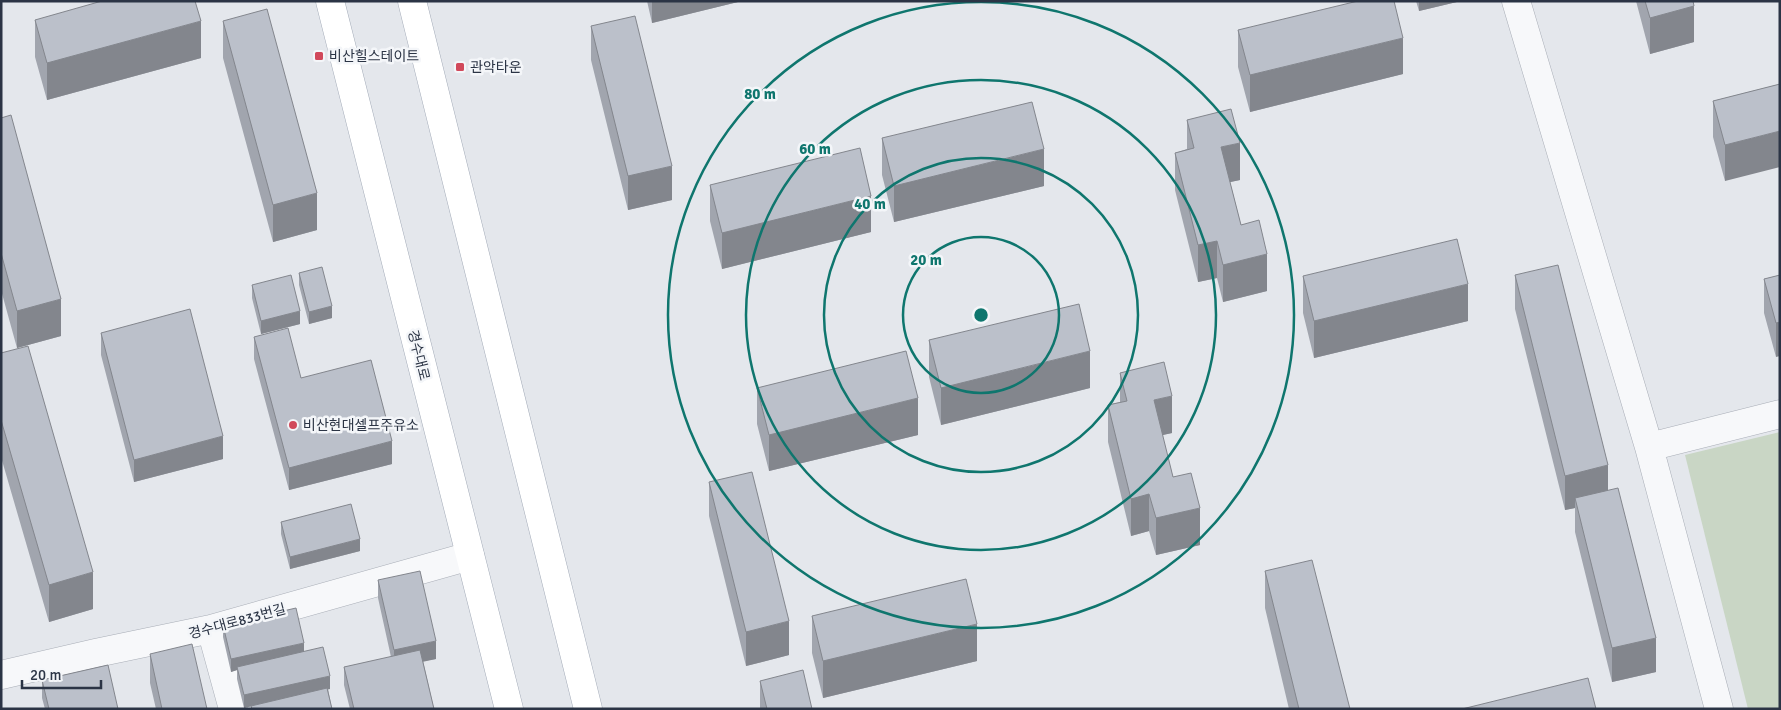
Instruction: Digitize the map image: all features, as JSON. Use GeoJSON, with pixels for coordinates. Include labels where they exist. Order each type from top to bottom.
{"type":"FeatureCollection","features":[{"type":"Feature","properties":{"kind":"main road","name":"경수대로"},"geometry":{"type":"LineString","coordinates":[[330,1],[509,709]]}},
{"type":"Feature","properties":{"kind":"main road"},"geometry":{"type":"LineString","coordinates":[[412,1],[588,709]]}},
{"type":"Feature","properties":{"kind":"street"},"geometry":{"type":"LineString","coordinates":[[1516,1],[1649,447],[1719,709]]}},
{"type":"Feature","properties":{"kind":"street"},"geometry":{"type":"LineString","coordinates":[[1649,447],[1780,414]]}},
{"type":"Feature","properties":{"kind":"street","name":"경수대로833번길"},"geometry":{"type":"LineString","coordinates":[[1,675],[211,629],[470,556]]}},
{"type":"Feature","properties":{"kind":"street"},"geometry":{"type":"LineString","coordinates":[[211,629],[232,709]]}},
{"type":"Feature","properties":{"kind":"green space"},"geometry":{"type":"Polygon","coordinates":[[[1780,432],[1780,709],[1748,709],[1685,455],[1780,432]]]}},
{"type":"Feature","properties":{"kind":"building"},"geometry":{"type":"Polygon","coordinates":[[[102,1],[195,1],[201,21],[47,63],[35,20],[102,1]]]}},
{"type":"Feature","properties":{"kind":"building"},"geometry":{"type":"Polygon","coordinates":[[[1358,1],[1394,1],[1403,38],[1250,75],[1238,30],[1358,1]]]}},
{"type":"Feature","properties":{"kind":"building"},"geometry":{"type":"Polygon","coordinates":[[[1645,1],[1693,1],[1694,6],[1650,18],[1645,1]]]}},
{"type":"Feature","properties":{"kind":"building"},"geometry":{"type":"Polygon","coordinates":[[[267,9],[317,193],[273,205],[223,21],[267,9]]]}},
{"type":"Feature","properties":{"kind":"building"},"geometry":{"type":"Polygon","coordinates":[[[635,16],[672,166],[628,176],[591,26],[635,16]]]}},
{"type":"Feature","properties":{"kind":"building"},"geometry":{"type":"Polygon","coordinates":[[[1780,84],[1780,131],[1725,145],[1713,101],[1780,84]]]}},
{"type":"Feature","properties":{"kind":"building"},"geometry":{"type":"Polygon","coordinates":[[[1032,102],[1044,149],[894,186],[882,138],[1032,102]]]}},
{"type":"Feature","properties":{"kind":"building"},"geometry":{"type":"Polygon","coordinates":[[[1231,109],[1240,143],[1221,147],[1241,225],[1259,220],[1267,254],[1223,265],[1217,241],[1198,245],[1175,153],[1194,148],[1187,120],[1231,109]]]}},
{"type":"Feature","properties":{"kind":"building"},"geometry":{"type":"Polygon","coordinates":[[[11,115],[61,299],[17,311],[1,253],[1,118],[11,115]]]}},
{"type":"Feature","properties":{"kind":"building"},"geometry":{"type":"Polygon","coordinates":[[[860,148],[871,196],[722,233],[710,185],[860,148]]]}},
{"type":"Feature","properties":{"kind":"building"},"geometry":{"type":"Polygon","coordinates":[[[1457,239],[1468,284],[1314,321],[1303,276],[1457,239]]]}},
{"type":"Feature","properties":{"kind":"building"},"geometry":{"type":"Polygon","coordinates":[[[1558,265],[1608,465],[1565,476],[1515,275],[1558,265]]]}},
{"type":"Feature","properties":{"kind":"building"},"geometry":{"type":"Polygon","coordinates":[[[322,267],[332,306],[309,312],[299,273],[322,267]]]}},
{"type":"Feature","properties":{"kind":"building"},"geometry":{"type":"Polygon","coordinates":[[[291,275],[300,311],[261,321],[252,285],[291,275]]]}},
{"type":"Feature","properties":{"kind":"building"},"geometry":{"type":"Polygon","coordinates":[[[1780,275],[1780,322],[1776,323],[1764,279],[1780,275]]]}},
{"type":"Feature","properties":{"kind":"building"},"geometry":{"type":"Polygon","coordinates":[[[1079,304],[1090,351],[941,388],[929,340],[1079,304]]]}},
{"type":"Feature","properties":{"kind":"building"},"geometry":{"type":"Polygon","coordinates":[[[190,309],[223,436],[134,460],[101,333],[190,309]]]}},
{"type":"Feature","properties":{"kind":"building"},"geometry":{"type":"Polygon","coordinates":[[[288,328],[301,378],[371,360],[392,441],[289,468],[254,337],[288,328]]]}},
{"type":"Feature","properties":{"kind":"building"},"geometry":{"type":"Polygon","coordinates":[[[28,346],[93,572],[49,585],[1,420],[1,353],[28,346]]]}},
{"type":"Feature","properties":{"kind":"building"},"geometry":{"type":"Polygon","coordinates":[[[906,351],[918,398],[769,435],[757,388],[906,351]]]}},
{"type":"Feature","properties":{"kind":"building"},"geometry":{"type":"Polygon","coordinates":[[[1164,362],[1172,396],[1154,400],[1173,477],[1191,473],[1200,508],[1156,518],[1149,494],[1131,499],[1108,405],[1127,401],[1120,373],[1164,362]]]}},
{"type":"Feature","properties":{"kind":"building"},"geometry":{"type":"Polygon","coordinates":[[[752,472],[789,621],[746,632],[709,482],[752,472]]]}},
{"type":"Feature","properties":{"kind":"building"},"geometry":{"type":"Polygon","coordinates":[[[1618,488],[1656,638],[1612,648],[1575,498],[1618,488]]]}},
{"type":"Feature","properties":{"kind":"building"},"geometry":{"type":"Polygon","coordinates":[[[351,504],[360,539],[290,557],[281,522],[351,504]]]}},
{"type":"Feature","properties":{"kind":"building"},"geometry":{"type":"Polygon","coordinates":[[[1312,560],[1350,709],[1299,709],[1265,571],[1312,560]]]}},
{"type":"Feature","properties":{"kind":"building"},"geometry":{"type":"Polygon","coordinates":[[[420,571],[436,641],[394,650],[378,580],[420,571]]]}},
{"type":"Feature","properties":{"kind":"building"},"geometry":{"type":"Polygon","coordinates":[[[966,579],[977,624],[823,661],[812,616],[966,579]]]}},
{"type":"Feature","properties":{"kind":"building"},"geometry":{"type":"Polygon","coordinates":[[[296,608],[304,643],[231,659],[223,625],[296,608]]]}},
{"type":"Feature","properties":{"kind":"building"},"geometry":{"type":"Polygon","coordinates":[[[192,644],[207,709],[162,709],[150,654],[192,644]]]}},
{"type":"Feature","properties":{"kind":"building"},"geometry":{"type":"Polygon","coordinates":[[[323,647],[330,676],[244,695],[237,667],[323,647]]]}},
{"type":"Feature","properties":{"kind":"building"},"geometry":{"type":"Polygon","coordinates":[[[420,650],[434,709],[354,709],[344,667],[420,650]]]}},
{"type":"Feature","properties":{"kind":"building"},"geometry":{"type":"Polygon","coordinates":[[[108,665],[118,709],[49,709],[42,680],[108,665]]]}},
{"type":"Feature","properties":{"kind":"building"},"geometry":{"type":"Polygon","coordinates":[[[803,670],[812,709],[767,709],[760,681],[803,670]]]}},
{"type":"Feature","properties":{"kind":"building"},"geometry":{"type":"Polygon","coordinates":[[[1588,678],[1596,709],[1462,709],[1588,678]]]}},
{"type":"Feature","properties":{"kind":"building"},"geometry":{"type":"Polygon","coordinates":[[[327,688],[332,709],[252,709],[251,706],[327,688]]]}},
{"type":"Feature","properties":{"kind":"place","name":"비산힐스테이트"},"geometry":{"type":"Point","coordinates":[319,56]}},
{"type":"Feature","properties":{"kind":"place","name":"관악타운"},"geometry":{"type":"Point","coordinates":[460,67]}},
{"type":"Feature","properties":{"kind":"place","name":"비산현대셀프주유소"},"geometry":{"type":"Point","coordinates":[293,425]}}]}
